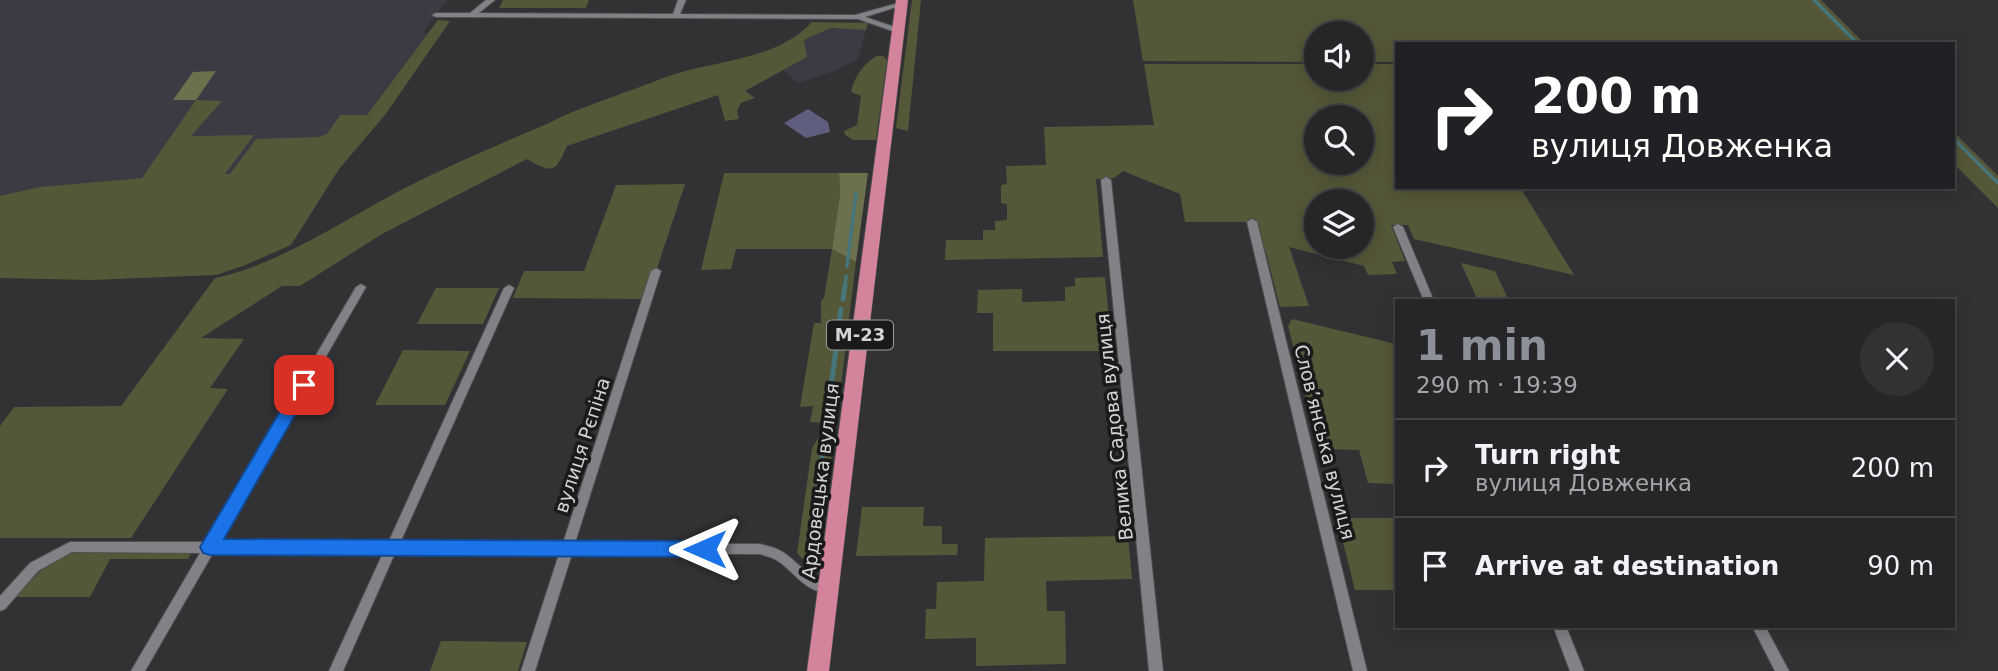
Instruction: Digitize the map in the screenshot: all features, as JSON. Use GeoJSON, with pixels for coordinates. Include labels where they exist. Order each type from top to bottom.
{"type":"FeatureCollection","features":[{"type":"Feature","properties":{"kind":"highway","name":"Ардовецька вулиця"},"geometry":{"type":"LineString","coordinates":[[818,671],[902,2]]}},
{"type":"Feature","properties":{"kind":"street"},"geometry":{"type":"LineString","coordinates":[[472,15],[491,0]]}},
{"type":"Feature","properties":{"kind":"street","name":"Ардовецька вулиця"},"geometry":{"type":"LineString","coordinates":[[436,15],[678,9],[855,17],[875,13],[902,2]]}},
{"type":"Feature","properties":{"kind":"street"},"geometry":{"type":"LineString","coordinates":[[855,17],[898,31]]}},
{"type":"Feature","properties":{"kind":"street","name":"Велика Садова вулиця"},"geometry":{"type":"LineString","coordinates":[[1106,180],[1156,671]]}},
{"type":"Feature","properties":{"kind":"street","name":"Словʼянська вулиця"},"geometry":{"type":"LineString","coordinates":[[1252,222],[1360,671]]}},
{"type":"Feature","properties":{"kind":"street"},"geometry":{"type":"LineString","coordinates":[[1398,226],[1428,299]]}},
{"type":"Feature","properties":{"kind":"street","name":"вулиця Рєпіна"},"geometry":{"type":"LineString","coordinates":[[528,671],[656,271]]}},
{"type":"Feature","properties":{"kind":"street"},"geometry":{"type":"LineString","coordinates":[[138,671],[361,287]]}},
{"type":"Feature","properties":{"kind":"street"},"geometry":{"type":"LineString","coordinates":[[336,671],[509,288]]}},
{"type":"Feature","properties":{"kind":"street"},"geometry":{"type":"LineString","coordinates":[[0,605],[34,567],[70,547],[770,550],[787,558],[812,583],[828,587]]}},
{"type":"Feature","properties":{"kind":"street"},"geometry":{"type":"LineString","coordinates":[[1560,628],[1577,671]]}},
{"type":"Feature","properties":{"kind":"street"},"geometry":{"type":"LineString","coordinates":[[1759,628],[1782,671]]}},
{"type":"Feature","properties":{"kind":"shaded area"},"geometry":{"type":"Polygon","coordinates":[[[0,0],[448,0],[422,33],[428,33],[327,169],[142,178],[39,187],[0,196],[0,0]]]}},
{"type":"Feature","properties":{"kind":"shaded area"},"geometry":{"type":"Polygon","coordinates":[[[831,28],[866,30],[858,59],[834,71],[798,83],[783,70],[807,57],[804,40],[831,28]]]}},
{"type":"Feature","properties":{"kind":"green space"},"geometry":{"type":"Polygon","coordinates":[[[503,0],[589,0],[586,8],[499,8],[503,0]]]}},
{"type":"Feature","properties":{"kind":"green space"},"geometry":{"type":"Polygon","coordinates":[[[912,0],[921,0],[908,131],[896,128],[912,0]]]}},
{"type":"Feature","properties":{"kind":"green space"},"geometry":{"type":"Polygon","coordinates":[[[1133,0],[1821,0],[1863,42],[1395,42],[1395,62],[1374,62],[1374,21],[1304,21],[1304,62],[1143,61],[1133,0]]]}},
{"type":"Feature","properties":{"kind":"green space"},"geometry":{"type":"Polygon","coordinates":[[[438,20],[450,21],[385,115],[339,169],[291,245],[216,275],[91,280],[0,278],[0,196],[39,187],[142,178],[196,100],[222,101],[191,136],[254,135],[225,174],[230,174],[256,139],[318,137],[327,134],[340,115],[367,115],[438,20]]]}},
{"type":"Feature","properties":{"kind":"green space"},"geometry":{"type":"Polygon","coordinates":[[[812,22],[868,23],[866,30],[831,28],[804,40],[807,57],[745,91],[755,98],[741,103],[737,110],[739,119],[725,121],[718,95],[567,146],[559,162],[552,168],[548,169],[527,159],[382,234],[300,286],[282,286],[201,338],[244,339],[210,388],[228,389],[131,538],[0,538],[0,426],[14,407],[121,406],[215,278],[264,263],[288,252],[421,180],[567,114],[672,75],[767,51],[799,34],[812,22]]]}},
{"type":"Feature","properties":{"kind":"green space"},"geometry":{"type":"Polygon","coordinates":[[[877,56],[883,56],[887,60],[876,140],[853,140],[845,135],[844,131],[857,125],[861,96],[851,92],[852,86],[864,67],[877,56]]]}},
{"type":"Feature","properties":{"kind":"green space"},"geometry":{"type":"Polygon","coordinates":[[[1144,64],[1304,64],[1304,91],[1374,91],[1374,64],[1395,64],[1395,189],[1521,189],[1574,275],[1414,239],[1408,225],[1391,225],[1405,261],[1392,262],[1397,274],[1368,275],[1364,266],[1336,259],[1374,259],[1374,189],[1304,189],[1304,251],[1289,247],[1309,306],[1280,307],[1265,249],[1258,249],[1251,222],[1185,222],[1180,194],[1123,171],[1114,178],[1096,179],[1103,257],[945,260],[946,240],[983,240],[983,230],[995,230],[995,221],[1007,220],[1007,204],[1001,203],[1001,185],[1007,184],[1006,166],[1046,165],[1044,127],[1154,125],[1144,64]]]}},
{"type":"Feature","properties":{"kind":"green space"},"geometry":{"type":"Polygon","coordinates":[[[216,71],[196,100],[173,100],[193,72],[216,71]]]}},
{"type":"Feature","properties":{"kind":"green space"},"geometry":{"type":"Polygon","coordinates":[[[1955,133],[1998,176],[1998,208],[1955,165],[1955,133]]]}},
{"type":"Feature","properties":{"kind":"green space"},"geometry":{"type":"Polygon","coordinates":[[[724,173],[839,173],[840,194],[832,249],[736,249],[731,269],[701,270],[724,173]]]}},
{"type":"Feature","properties":{"kind":"green space"},"geometry":{"type":"Polygon","coordinates":[[[839,173],[868,173],[856,262],[832,249],[840,194],[839,173]]]}},
{"type":"Feature","properties":{"kind":"green space"},"geometry":{"type":"Polygon","coordinates":[[[685,184],[656,271],[643,299],[513,298],[524,271],[584,271],[616,185],[685,184]]]}},
{"type":"Feature","properties":{"kind":"green space"},"geometry":{"type":"Polygon","coordinates":[[[832,249],[856,262],[837,419],[826,423],[810,422],[813,406],[800,407],[814,323],[821,323],[821,301],[824,298],[832,249]]]}},
{"type":"Feature","properties":{"kind":"green space"},"geometry":{"type":"Polygon","coordinates":[[[1461,263],[1495,271],[1508,299],[1477,299],[1461,263]]]}},
{"type":"Feature","properties":{"kind":"green space"},"geometry":{"type":"Polygon","coordinates":[[[1105,277],[1112,351],[993,351],[993,313],[977,313],[978,290],[1022,289],[1022,302],[1065,301],[1065,287],[1075,286],[1075,278],[1105,277]]]}},
{"type":"Feature","properties":{"kind":"green space"},"geometry":{"type":"Polygon","coordinates":[[[436,288],[499,288],[483,324],[417,324],[436,288]]]}},
{"type":"Feature","properties":{"kind":"green space"},"geometry":{"type":"Polygon","coordinates":[[[1292,319],[1395,344],[1395,484],[1368,483],[1359,450],[1319,449],[1288,326],[1292,319]]]}},
{"type":"Feature","properties":{"kind":"green space"},"geometry":{"type":"Polygon","coordinates":[[[403,350],[470,351],[445,405],[375,405],[403,350]]]}},
{"type":"Feature","properties":{"kind":"green space"},"geometry":{"type":"Polygon","coordinates":[[[834,435],[819,559],[815,567],[811,568],[797,553],[812,448],[818,438],[834,435]]]}},
{"type":"Feature","properties":{"kind":"green space"},"geometry":{"type":"Polygon","coordinates":[[[862,507],[924,507],[923,526],[942,526],[942,544],[958,544],[957,555],[856,556],[862,507]]]}},
{"type":"Feature","properties":{"kind":"green space"},"geometry":{"type":"Polygon","coordinates":[[[1337,518],[1395,518],[1395,590],[1355,590],[1337,518]]]}},
{"type":"Feature","properties":{"kind":"green space"},"geometry":{"type":"Polygon","coordinates":[[[1128,536],[1132,579],[1046,581],[1047,611],[1065,611],[1066,664],[976,666],[976,638],[925,639],[926,609],[936,609],[937,582],[984,581],[985,538],[1128,536]]]}},
{"type":"Feature","properties":{"kind":"green space"},"geometry":{"type":"Polygon","coordinates":[[[82,551],[192,552],[188,559],[110,559],[90,597],[16,597],[37,574],[53,562],[82,551]]]}},
{"type":"Feature","properties":{"kind":"green space"},"geometry":{"type":"Polygon","coordinates":[[[441,641],[527,642],[518,671],[430,671],[441,641]]]}},
{"type":"Feature","properties":{"kind":"building"},"geometry":{"type":"Polygon","coordinates":[[[808,109],[828,122],[830,132],[806,138],[784,123],[808,109]]]}},
{"type":"Feature","properties":{"kind":"waterway"},"geometry":{"type":"LineString","coordinates":[[1814,0],[1856,42]]}},
{"type":"Feature","properties":{"kind":"waterway"},"geometry":{"type":"LineString","coordinates":[[1955,140],[1998,183]]}},
{"type":"Feature","properties":{"kind":"waterway"},"geometry":{"type":"LineString","coordinates":[[847,266],[856,193]]}},
{"type":"Feature","properties":{"kind":"waterway"},"geometry":{"type":"LineString","coordinates":[[845,287],[846,276]]}},
{"type":"Feature","properties":{"kind":"waterway"},"geometry":{"type":"LineString","coordinates":[[843,299],[845,285]]}},
{"type":"Feature","properties":{"kind":"waterway"},"geometry":{"type":"LineString","coordinates":[[839,323],[841,309]]}},
{"type":"Feature","properties":{"kind":"waterway"},"geometry":{"type":"LineString","coordinates":[[826,423],[838,335]]}},
{"type":"Feature","properties":{"kind":"waterway"},"geometry":{"type":"LineString","coordinates":[[809,556],[825,436]]}},
{"type":"Feature","properties":{"kind":"route"},"geometry":{"type":"LineString","coordinates":[[304,385],[210,547],[705,549]]}}]}
